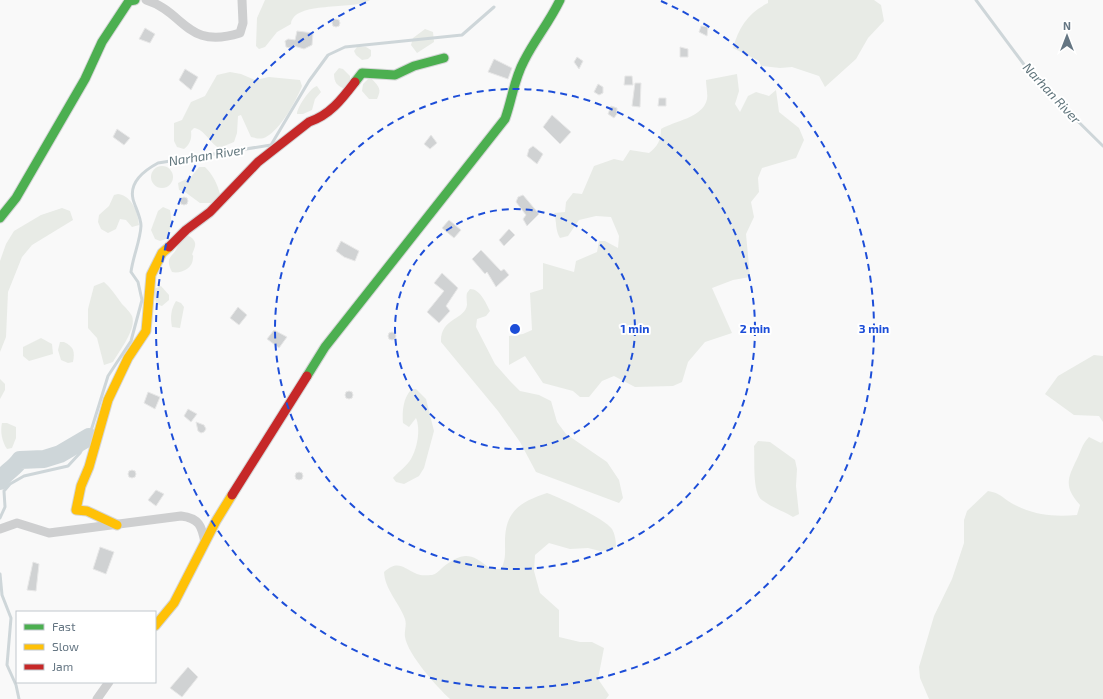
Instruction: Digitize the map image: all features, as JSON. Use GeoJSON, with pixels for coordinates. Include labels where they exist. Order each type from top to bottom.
{"type":"FeatureCollection","features":[{"type":"Feature","properties":{"kind":"street"},"geometry":{"type":"LineString","coordinates":[[0,218],[16,198],[85,79],[102,42],[119,14],[129,0],[135,0]]}},
{"type":"Feature","properties":{"kind":"street"},"geometry":{"type":"LineString","coordinates":[[146,0],[165,11],[197,34],[211,38],[226,38],[240,33],[243,23],[242,0]]}},
{"type":"Feature","properties":{"kind":"street"},"geometry":{"type":"LineString","coordinates":[[156,625],[174,603],[205,543],[248,467],[325,347],[505,119],[510,106],[518,73],[524,60],[551,20],[560,0]]}},
{"type":"Feature","properties":{"kind":"street"},"geometry":{"type":"LineString","coordinates":[[116,525],[87,511],[76,510],[81,486],[89,467],[108,400],[128,358],[146,331],[148,322],[150,275],[162,253],[186,230],[210,212],[258,162],[309,122],[319,120],[341,100],[362,73],[395,75],[414,66],[444,58]]}},
{"type":"Feature","properties":{"kind":"street"},"geometry":{"type":"LineString","coordinates":[[0,529],[17,523],[49,533],[181,516],[192,517],[203,531],[205,543]]}},
{"type":"Feature","properties":{"kind":"street"},"geometry":{"type":"LineString","coordinates":[[97,699],[108,683]]}},
{"type":"Feature","properties":{"kind":"shaded area"},"geometry":{"type":"Polygon","coordinates":[[[265,0],[370,0],[351,5],[325,7],[302,12],[295,17],[291,24],[277,32],[265,47],[259,49],[256,46],[257,18],[265,0]]]}},
{"type":"Feature","properties":{"kind":"shaded area"},"geometry":{"type":"Polygon","coordinates":[[[768,0],[874,0],[881,5],[884,21],[868,38],[856,59],[825,87],[819,76],[792,67],[780,68],[761,66],[759,61],[733,48],[741,27],[745,21],[755,11],[768,3],[768,0]]]}},
{"type":"Feature","properties":{"kind":"shaded area"},"geometry":{"type":"Polygon","coordinates":[[[425,29],[433,32],[434,42],[417,53],[411,45],[413,38],[425,29]]]}},
{"type":"Feature","properties":{"kind":"shaded area"},"geometry":{"type":"Polygon","coordinates":[[[357,47],[366,47],[371,50],[371,56],[368,59],[362,60],[354,51],[357,47]]]}},
{"type":"Feature","properties":{"kind":"shaded area"},"geometry":{"type":"Polygon","coordinates":[[[339,68],[343,69],[350,76],[350,85],[345,89],[336,83],[334,74],[339,68]]]}},
{"type":"Feature","properties":{"kind":"shaded area"},"geometry":{"type":"Polygon","coordinates":[[[230,72],[241,74],[255,80],[269,77],[300,80],[302,86],[292,107],[277,128],[264,138],[260,139],[251,137],[241,115],[238,116],[237,133],[234,142],[219,148],[204,133],[194,128],[191,131],[190,141],[186,147],[184,149],[177,147],[174,141],[174,123],[182,120],[191,102],[205,96],[217,75],[230,72]]]}},
{"type":"Feature","properties":{"kind":"shaded area"},"geometry":{"type":"Polygon","coordinates":[[[737,74],[739,91],[735,104],[740,112],[748,96],[756,92],[769,96],[776,90],[779,112],[799,128],[804,140],[796,158],[762,168],[758,178],[759,192],[751,202],[754,217],[746,234],[750,277],[733,280],[712,288],[732,333],[705,342],[688,362],[682,382],[673,386],[635,387],[614,376],[602,381],[589,397],[580,397],[573,391],[543,383],[525,356],[509,365],[509,336],[523,334],[532,330],[530,293],[543,289],[543,263],[574,272],[576,261],[597,252],[599,241],[605,241],[618,248],[619,236],[611,217],[596,216],[579,220],[568,236],[560,238],[557,232],[554,213],[565,212],[566,202],[573,193],[582,194],[594,166],[614,159],[623,161],[630,150],[649,153],[655,148],[658,142],[661,129],[700,111],[707,99],[706,80],[737,74]]]}},
{"type":"Feature","properties":{"kind":"shaded area"},"geometry":{"type":"Polygon","coordinates":[[[368,79],[372,79],[379,88],[377,99],[369,99],[362,91],[363,84],[368,79]]]}},
{"type":"Feature","properties":{"kind":"shaded area"},"geometry":{"type":"Polygon","coordinates":[[[317,86],[321,92],[315,99],[312,110],[303,114],[297,114],[299,107],[305,98],[314,87],[317,86]]]}},
{"type":"Feature","properties":{"kind":"shaded area"},"geometry":{"type":"Polygon","coordinates":[[[162,166],[170,169],[173,177],[170,185],[162,188],[154,185],[151,177],[154,169],[162,166]]]}},
{"type":"Feature","properties":{"kind":"shaded area"},"geometry":{"type":"Polygon","coordinates":[[[199,167],[205,167],[208,170],[219,190],[220,194],[211,203],[200,203],[185,192],[179,190],[178,183],[191,177],[199,167]]]}},
{"type":"Feature","properties":{"kind":"shaded area"},"geometry":{"type":"Polygon","coordinates":[[[114,195],[123,195],[131,201],[136,210],[139,225],[132,227],[126,220],[120,219],[116,229],[108,233],[101,229],[98,222],[99,215],[109,206],[114,195]]]}},
{"type":"Feature","properties":{"kind":"shaded area"},"geometry":{"type":"Polygon","coordinates":[[[163,207],[170,210],[171,225],[166,239],[160,241],[155,239],[151,230],[158,211],[163,207]]]}},
{"type":"Feature","properties":{"kind":"shaded area"},"geometry":{"type":"Polygon","coordinates":[[[62,208],[70,211],[73,220],[32,245],[22,257],[8,292],[6,337],[0,352],[0,261],[6,244],[14,231],[41,215],[62,208]]]}},
{"type":"Feature","properties":{"kind":"shaded area"},"geometry":{"type":"Polygon","coordinates":[[[189,236],[195,243],[191,265],[186,270],[172,272],[169,260],[182,240],[189,236]]]}},
{"type":"Feature","properties":{"kind":"shaded area"},"geometry":{"type":"Polygon","coordinates":[[[104,282],[130,313],[133,321],[130,333],[113,362],[104,365],[97,338],[88,328],[88,309],[94,286],[104,282]]]}},
{"type":"Feature","properties":{"kind":"shaded area"},"geometry":{"type":"Polygon","coordinates":[[[161,286],[169,295],[169,300],[162,306],[156,304],[154,289],[161,286]]]}},
{"type":"Feature","properties":{"kind":"shaded area"},"geometry":{"type":"Polygon","coordinates":[[[470,289],[477,291],[480,294],[490,311],[486,316],[477,319],[476,327],[495,364],[520,391],[539,395],[551,401],[557,422],[566,434],[607,462],[619,480],[623,498],[619,503],[536,472],[520,442],[498,411],[441,342],[444,328],[465,310],[467,305],[467,293],[470,289]]]}},
{"type":"Feature","properties":{"kind":"shaded area"},"geometry":{"type":"Polygon","coordinates":[[[176,301],[181,303],[184,307],[180,328],[172,327],[171,323],[172,310],[176,301]]]}},
{"type":"Feature","properties":{"kind":"shaded area"},"geometry":{"type":"Polygon","coordinates":[[[41,338],[52,344],[53,354],[29,361],[23,356],[23,347],[41,338]]]}},
{"type":"Feature","properties":{"kind":"shaded area"},"geometry":{"type":"Polygon","coordinates":[[[60,342],[64,342],[72,348],[74,352],[73,362],[68,363],[61,360],[58,350],[60,342]]]}},
{"type":"Feature","properties":{"kind":"shaded area"},"geometry":{"type":"Polygon","coordinates":[[[1094,355],[1103,356],[1103,422],[1099,416],[1074,415],[1045,394],[1058,376],[1094,355]]]}},
{"type":"Feature","properties":{"kind":"shaded area"},"geometry":{"type":"Polygon","coordinates":[[[0,379],[5,384],[5,390],[0,399],[0,379]]]}},
{"type":"Feature","properties":{"kind":"shaded area"},"geometry":{"type":"Polygon","coordinates":[[[412,389],[416,389],[426,399],[434,431],[424,468],[419,476],[404,484],[396,482],[393,478],[409,462],[417,445],[418,428],[416,418],[409,427],[403,423],[405,400],[412,389]]]}},
{"type":"Feature","properties":{"kind":"shaded area"},"geometry":{"type":"Polygon","coordinates":[[[2,423],[7,423],[16,427],[16,438],[12,448],[7,449],[4,443],[1,433],[2,423]]]}},
{"type":"Feature","properties":{"kind":"shaded area"},"geometry":{"type":"Polygon","coordinates":[[[1089,437],[1101,443],[1103,441],[1103,699],[929,699],[920,678],[919,667],[934,616],[952,579],[964,543],[964,520],[967,511],[988,491],[999,494],[1009,502],[1028,511],[1060,516],[1077,515],[1080,505],[1071,493],[1069,488],[1069,478],[1083,445],[1089,437]]]}},
{"type":"Feature","properties":{"kind":"shaded area"},"geometry":{"type":"Polygon","coordinates":[[[758,441],[770,442],[795,460],[797,469],[796,486],[799,514],[793,517],[769,505],[759,496],[755,483],[754,446],[758,441]]]}},
{"type":"Feature","properties":{"kind":"shaded area"},"geometry":{"type":"Polygon","coordinates":[[[547,493],[592,514],[608,525],[615,535],[616,547],[611,550],[600,551],[588,548],[570,549],[549,543],[535,555],[534,571],[540,593],[559,610],[559,637],[580,642],[592,642],[604,648],[598,679],[609,695],[606,699],[450,699],[431,679],[411,653],[405,637],[405,619],[387,585],[384,572],[393,566],[400,566],[419,575],[432,575],[455,559],[466,556],[477,559],[490,569],[501,569],[505,556],[506,531],[511,515],[522,504],[537,496],[547,493]]]}},
{"type":"Feature","properties":{"kind":"building"},"geometry":{"type":"Polygon","coordinates":[[[334,19],[338,19],[340,23],[338,27],[334,27],[332,25],[332,21],[334,19]]]}},
{"type":"Feature","properties":{"kind":"building"},"geometry":{"type":"Polygon","coordinates":[[[701,26],[708,27],[707,36],[699,32],[701,26]]]}},
{"type":"Feature","properties":{"kind":"building"},"geometry":{"type":"Polygon","coordinates":[[[145,28],[155,34],[150,43],[139,39],[145,28]]]}},
{"type":"Feature","properties":{"kind":"building"},"geometry":{"type":"Polygon","coordinates":[[[297,31],[313,33],[312,45],[304,49],[294,46],[289,48],[286,47],[285,41],[288,39],[295,40],[297,31]]]}},
{"type":"Feature","properties":{"kind":"building"},"geometry":{"type":"Polygon","coordinates":[[[680,47],[688,49],[688,57],[680,57],[680,47]]]}},
{"type":"Feature","properties":{"kind":"building"},"geometry":{"type":"Polygon","coordinates":[[[577,57],[583,61],[579,69],[574,62],[577,57]]]}},
{"type":"Feature","properties":{"kind":"building"},"geometry":{"type":"Polygon","coordinates":[[[494,59],[512,68],[508,79],[488,72],[494,59]]]}},
{"type":"Feature","properties":{"kind":"building"},"geometry":{"type":"Polygon","coordinates":[[[185,69],[198,77],[191,90],[179,80],[185,69]]]}},
{"type":"Feature","properties":{"kind":"building"},"geometry":{"type":"Polygon","coordinates":[[[625,76],[632,76],[633,85],[624,85],[625,76]]]}},
{"type":"Feature","properties":{"kind":"building"},"geometry":{"type":"Polygon","coordinates":[[[635,83],[641,83],[640,107],[632,106],[635,83]]]}},
{"type":"Feature","properties":{"kind":"building"},"geometry":{"type":"Polygon","coordinates":[[[598,84],[603,87],[603,93],[599,95],[594,92],[598,84]]]}},
{"type":"Feature","properties":{"kind":"building"},"geometry":{"type":"Polygon","coordinates":[[[659,98],[666,98],[666,106],[658,106],[659,98]]]}},
{"type":"Feature","properties":{"kind":"building"},"geometry":{"type":"Polygon","coordinates":[[[611,106],[617,108],[617,114],[614,118],[608,114],[611,106]]]}},
{"type":"Feature","properties":{"kind":"building"},"geometry":{"type":"Polygon","coordinates":[[[552,115],[571,132],[560,144],[543,127],[552,115]]]}},
{"type":"Feature","properties":{"kind":"building"},"geometry":{"type":"Polygon","coordinates":[[[117,129],[130,138],[124,145],[113,137],[117,129]]]}},
{"type":"Feature","properties":{"kind":"building"},"geometry":{"type":"Polygon","coordinates":[[[431,135],[437,143],[430,149],[424,144],[431,135]]]}},
{"type":"Feature","properties":{"kind":"building"},"geometry":{"type":"Polygon","coordinates":[[[533,146],[543,154],[537,164],[527,156],[529,149],[533,146]]]}},
{"type":"Feature","properties":{"kind":"building"},"geometry":{"type":"Polygon","coordinates":[[[523,195],[539,214],[527,226],[523,219],[526,215],[516,202],[518,197],[523,195]]]}},
{"type":"Feature","properties":{"kind":"building"},"geometry":{"type":"Polygon","coordinates":[[[182,197],[186,197],[188,201],[186,205],[182,205],[180,203],[180,199],[182,197]]]}},
{"type":"Feature","properties":{"kind":"building"},"geometry":{"type":"Polygon","coordinates":[[[449,220],[461,230],[454,238],[442,228],[449,220]]]}},
{"type":"Feature","properties":{"kind":"building"},"geometry":{"type":"Polygon","coordinates":[[[509,229],[515,235],[504,246],[499,240],[509,229]]]}},
{"type":"Feature","properties":{"kind":"building"},"geometry":{"type":"Polygon","coordinates":[[[341,241],[359,251],[355,261],[344,257],[336,251],[341,241]]]}},
{"type":"Feature","properties":{"kind":"building"},"geometry":{"type":"Polygon","coordinates":[[[481,250],[501,271],[504,269],[509,275],[496,287],[487,272],[485,274],[472,259],[481,250]]]}},
{"type":"Feature","properties":{"kind":"building"},"geometry":{"type":"Polygon","coordinates":[[[442,273],[458,288],[446,306],[450,311],[439,323],[427,312],[444,291],[434,283],[442,273]]]}},
{"type":"Feature","properties":{"kind":"building"},"geometry":{"type":"Polygon","coordinates":[[[238,307],[247,315],[239,325],[230,318],[238,307]]]}},
{"type":"Feature","properties":{"kind":"building"},"geometry":{"type":"Polygon","coordinates":[[[274,330],[287,337],[279,348],[267,339],[274,330]]]}},
{"type":"Feature","properties":{"kind":"building"},"geometry":{"type":"Polygon","coordinates":[[[390,332],[394,332],[396,336],[394,340],[390,340],[388,338],[388,334],[390,332]]]}},
{"type":"Feature","properties":{"kind":"building"},"geometry":{"type":"Polygon","coordinates":[[[347,391],[351,391],[353,395],[351,399],[347,399],[345,397],[345,393],[347,391]]]}},
{"type":"Feature","properties":{"kind":"building"},"geometry":{"type":"Polygon","coordinates":[[[148,392],[160,397],[155,409],[144,403],[148,392]]]}},
{"type":"Feature","properties":{"kind":"building"},"geometry":{"type":"Polygon","coordinates":[[[188,409],[197,414],[191,422],[184,416],[188,409]]]}},
{"type":"Feature","properties":{"kind":"building"},"geometry":{"type":"Polygon","coordinates":[[[196,422],[204,425],[206,429],[204,432],[201,433],[198,431],[196,422]]]}},
{"type":"Feature","properties":{"kind":"building"},"geometry":{"type":"Polygon","coordinates":[[[130,470],[134,470],[136,474],[134,478],[130,478],[128,476],[128,472],[130,470]]]}},
{"type":"Feature","properties":{"kind":"building"},"geometry":{"type":"Polygon","coordinates":[[[297,472],[301,472],[303,476],[301,480],[297,480],[295,478],[295,474],[297,472]]]}},
{"type":"Feature","properties":{"kind":"building"},"geometry":{"type":"Polygon","coordinates":[[[156,490],[164,494],[156,506],[148,500],[156,490]]]}},
{"type":"Feature","properties":{"kind":"building"},"geometry":{"type":"Polygon","coordinates":[[[100,547],[114,552],[106,574],[93,569],[100,547]]]}},
{"type":"Feature","properties":{"kind":"building"},"geometry":{"type":"Polygon","coordinates":[[[33,562],[39,564],[36,591],[27,590],[33,562]]]}},
{"type":"Feature","properties":{"kind":"building"},"geometry":{"type":"Polygon","coordinates":[[[188,667],[198,677],[182,697],[170,688],[188,667]]]}},
{"type":"Feature","properties":{"kind":"waterway","name":"Narhan River"},"geometry":{"type":"LineString","coordinates":[[976,0],[1034,78],[1103,146]]}},
{"type":"Feature","properties":{"kind":"waterway","name":"Narhan River"},"geometry":{"type":"LineString","coordinates":[[0,518],[5,507],[4,491],[10,484],[24,476],[68,466],[80,453],[90,434],[108,376],[131,341],[142,300],[138,282],[131,272],[141,226],[132,193],[133,187],[139,177],[158,163],[271,145],[309,81],[328,55],[345,47],[462,35],[494,7]]}},
{"type":"Feature","properties":{"kind":"waterway","name":"Narhan River"},"geometry":{"type":"LineString","coordinates":[[0,481],[20,460],[44,459],[60,454],[89,437]]}},
{"type":"Feature","properties":{"kind":"waterway","name":"Narhan River"},"geometry":{"type":"LineString","coordinates":[[0,574],[2,595],[11,618],[7,665],[16,685],[19,699]]}},
{"type":"Feature","properties":{"kind":"traffic: fast"},"geometry":{"type":"LineString","coordinates":[[0,218],[16,198],[85,79],[102,42],[129,1],[135,0]]}},
{"type":"Feature","properties":{"kind":"traffic: fast"},"geometry":{"type":"LineString","coordinates":[[307,376],[325,347],[505,119],[515,82],[521,68],[528,53],[560,0]]}},
{"type":"Feature","properties":{"kind":"traffic: fast"},"geometry":{"type":"LineString","coordinates":[[355,82],[362,73],[395,75],[414,66],[444,58]]}},
{"type":"Feature","properties":{"kind":"traffic: slow"},"geometry":{"type":"LineString","coordinates":[[117,525],[87,511],[76,510],[81,486],[89,467],[108,400],[128,358],[146,331],[151,275],[162,253],[169,247]]}},
{"type":"Feature","properties":{"kind":"traffic: slow"},"geometry":{"type":"LineString","coordinates":[[156,625],[174,603],[216,521],[232,495]]}},
{"type":"Feature","properties":{"kind":"traffic: jam"},"geometry":{"type":"LineString","coordinates":[[169,247],[186,230],[210,212],[258,162],[309,122],[329,111],[355,82]]}},
{"type":"Feature","properties":{"kind":"traffic: jam"},"geometry":{"type":"LineString","coordinates":[[232,495],[307,376]]}}]}
